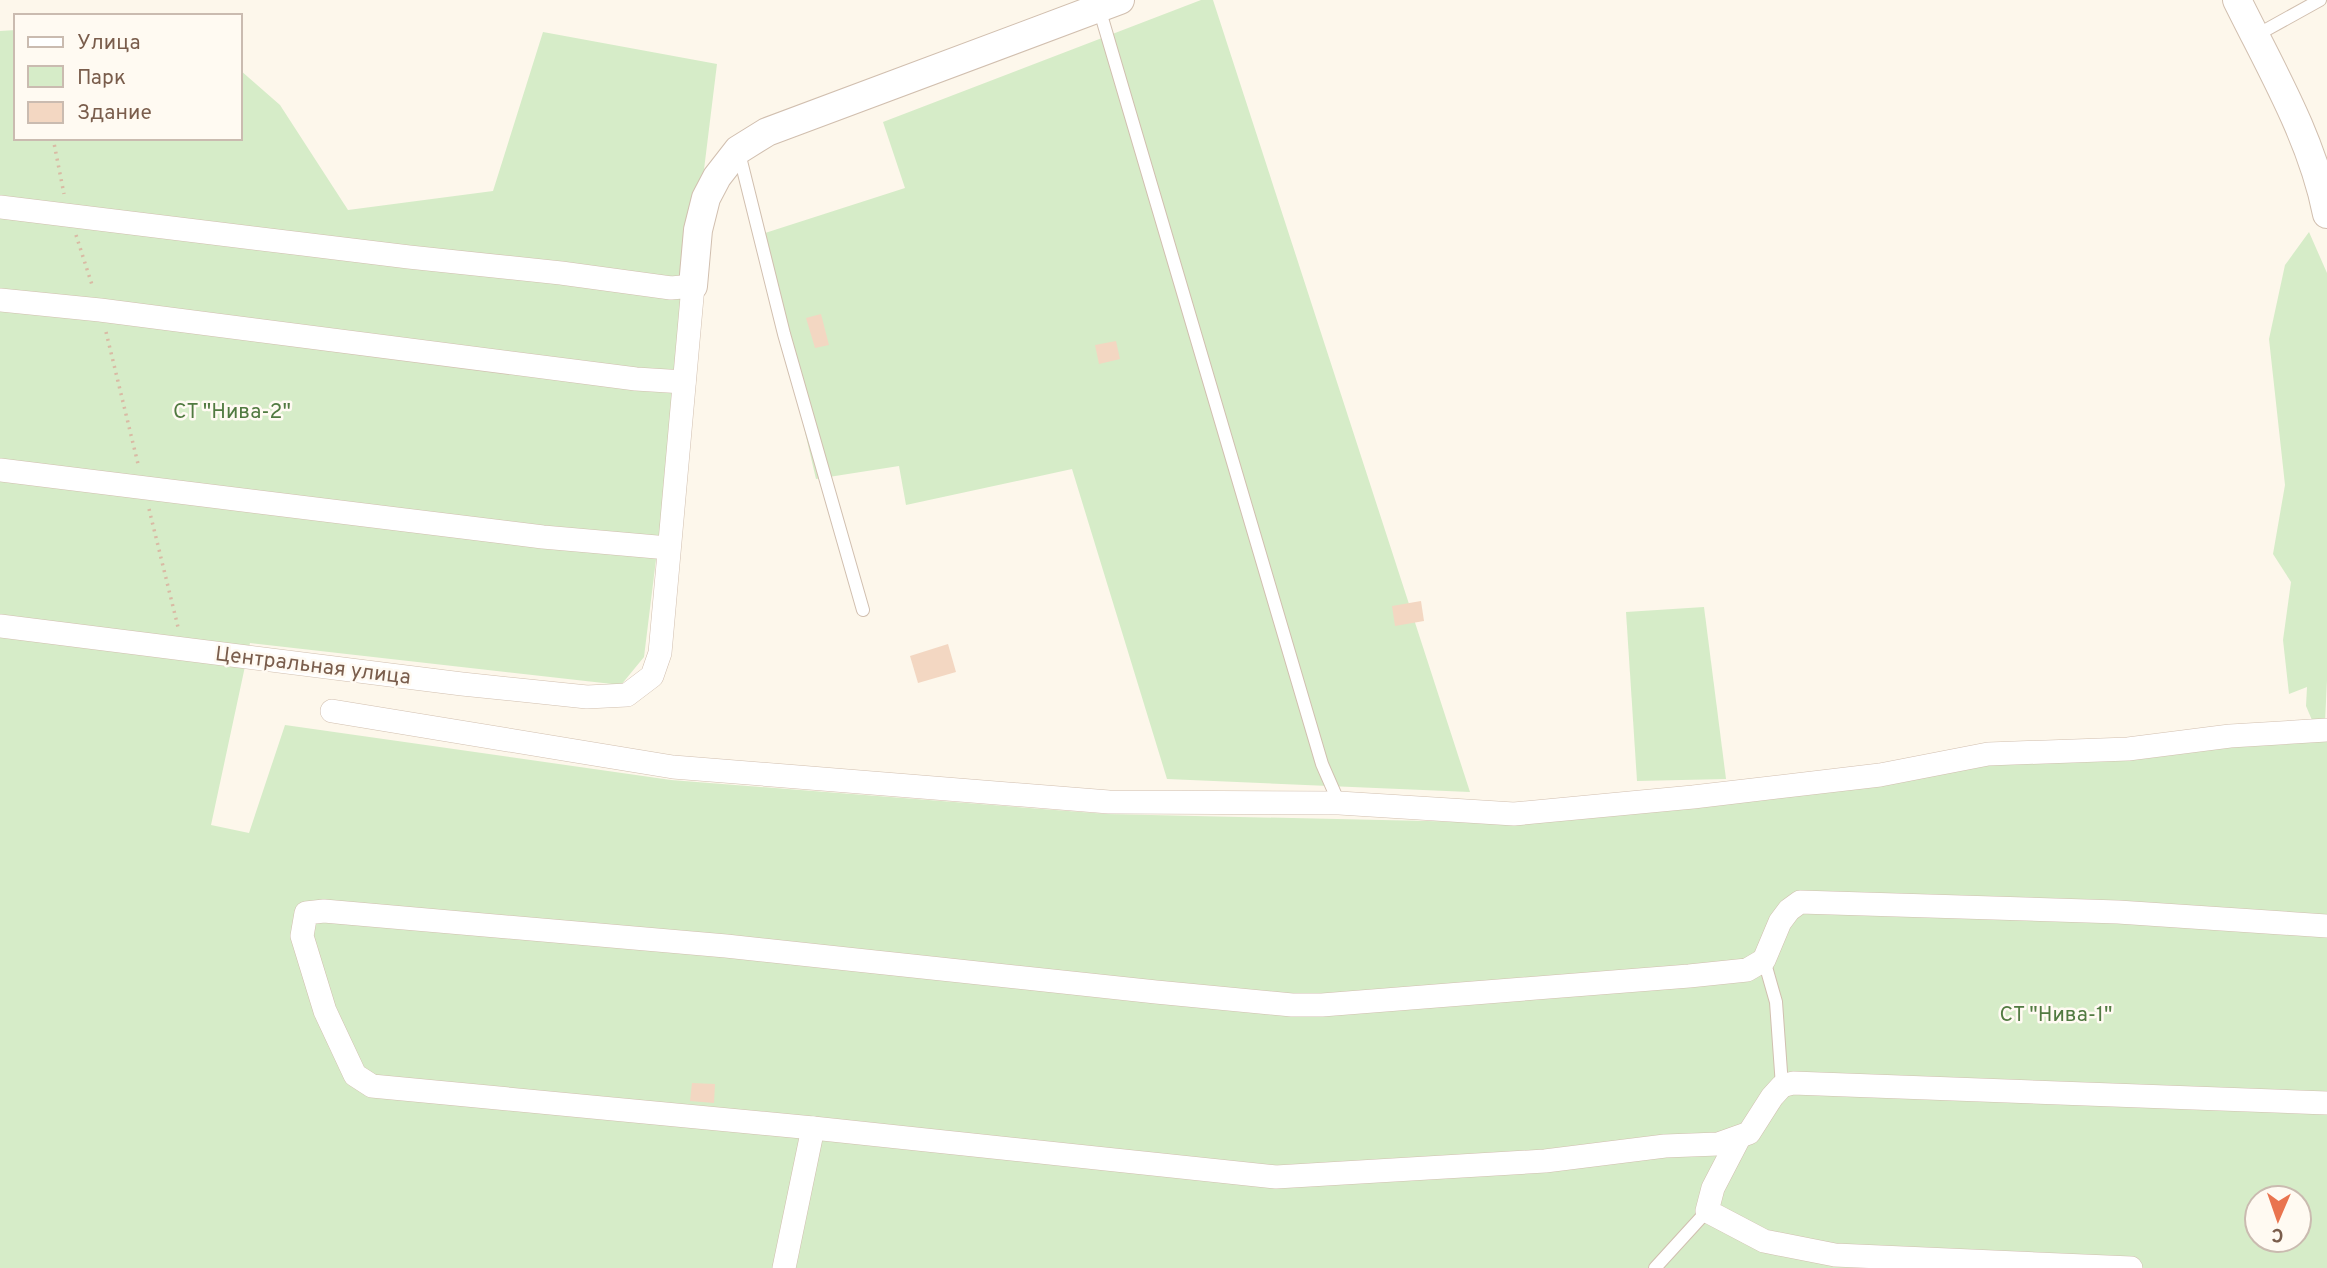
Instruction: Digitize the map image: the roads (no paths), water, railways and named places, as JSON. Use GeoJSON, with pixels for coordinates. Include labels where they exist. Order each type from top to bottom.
{"type":"FeatureCollection","features":[{"type":"Feature","properties":{"kind":"street"},"geometry":{"type":"LineString","coordinates":[[2237,0],[2286,98],[2321,182],[2327,214]]}},
{"type":"Feature","properties":{"kind":"street"},"geometry":{"type":"LineString","coordinates":[[0,470],[543,537],[668,548],[698,230],[706,198],[717,177],[738,150],[767,132],[1109,4]]}},
{"type":"Feature","properties":{"kind":"street"},"geometry":{"type":"LineString","coordinates":[[0,207],[671,288],[693,286]]}},
{"type":"Feature","properties":{"kind":"street"},"geometry":{"type":"LineString","coordinates":[[0,300],[100,310],[636,379],[684,382]]}},
{"type":"Feature","properties":{"kind":"street","name":"Центральная улица"},"geometry":{"type":"LineString","coordinates":[[0,626],[462,684],[587,697],[627,695],[652,677],[660,653],[668,548]]}},
{"type":"Feature","properties":{"kind":"street"},"geometry":{"type":"LineString","coordinates":[[332,711],[673,767],[1109,802],[1339,803],[1514,814],[1880,775],[1988,754],[2128,749],[2230,736],[2327,730]]}},
{"type":"Feature","properties":{"kind":"street"},"geometry":{"type":"LineString","coordinates":[[2327,926],[2118,912],[1800,902],[1780,922],[1764,960],[1747,970],[1322,1005],[918,968],[726,946],[324,911],[306,913],[302,936],[326,1011],[355,1075],[372,1086],[813,1128],[1276,1177],[1545,1161],[1665,1146],[1718,1144],[1749,1133],[1772,1097],[1782,1086],[1793,1083],[2327,1103]]}},
{"type":"Feature","properties":{"kind":"street"},"geometry":{"type":"LineString","coordinates":[[784,1268],[813,1128]]}},
{"type":"Feature","properties":{"kind":"street"},"geometry":{"type":"LineString","coordinates":[[1739,1138],[1713,1188],[1707,1211],[1764,1241],[1836,1255],[2131,1268]]}},
{"type":"Feature","properties":{"kind":"lane"},"geometry":{"type":"LineString","coordinates":[[2255,36],[2320,0]]}},
{"type":"Feature","properties":{"kind":"lane"},"geometry":{"type":"LineString","coordinates":[[1109,4],[1322,764],[1339,803]]}},
{"type":"Feature","properties":{"kind":"lane"},"geometry":{"type":"LineString","coordinates":[[738,150],[784,334],[863,610]]}},
{"type":"Feature","properties":{"kind":"lane"},"geometry":{"type":"LineString","coordinates":[[1764,960],[1776,1002],[1782,1086]]}},
{"type":"Feature","properties":{"kind":"lane"},"geometry":{"type":"LineString","coordinates":[[1655,1268],[1707,1211]]}},
{"type":"Feature","properties":{"kind":"park label","name":"СТ \"Нива-2\""},"geometry":{"type":"Point","coordinates":[232,411]}},
{"type":"Feature","properties":{"kind":"park label","name":"СТ \"Нива-1\""},"geometry":{"type":"Point","coordinates":[2056,1014]}}]}
